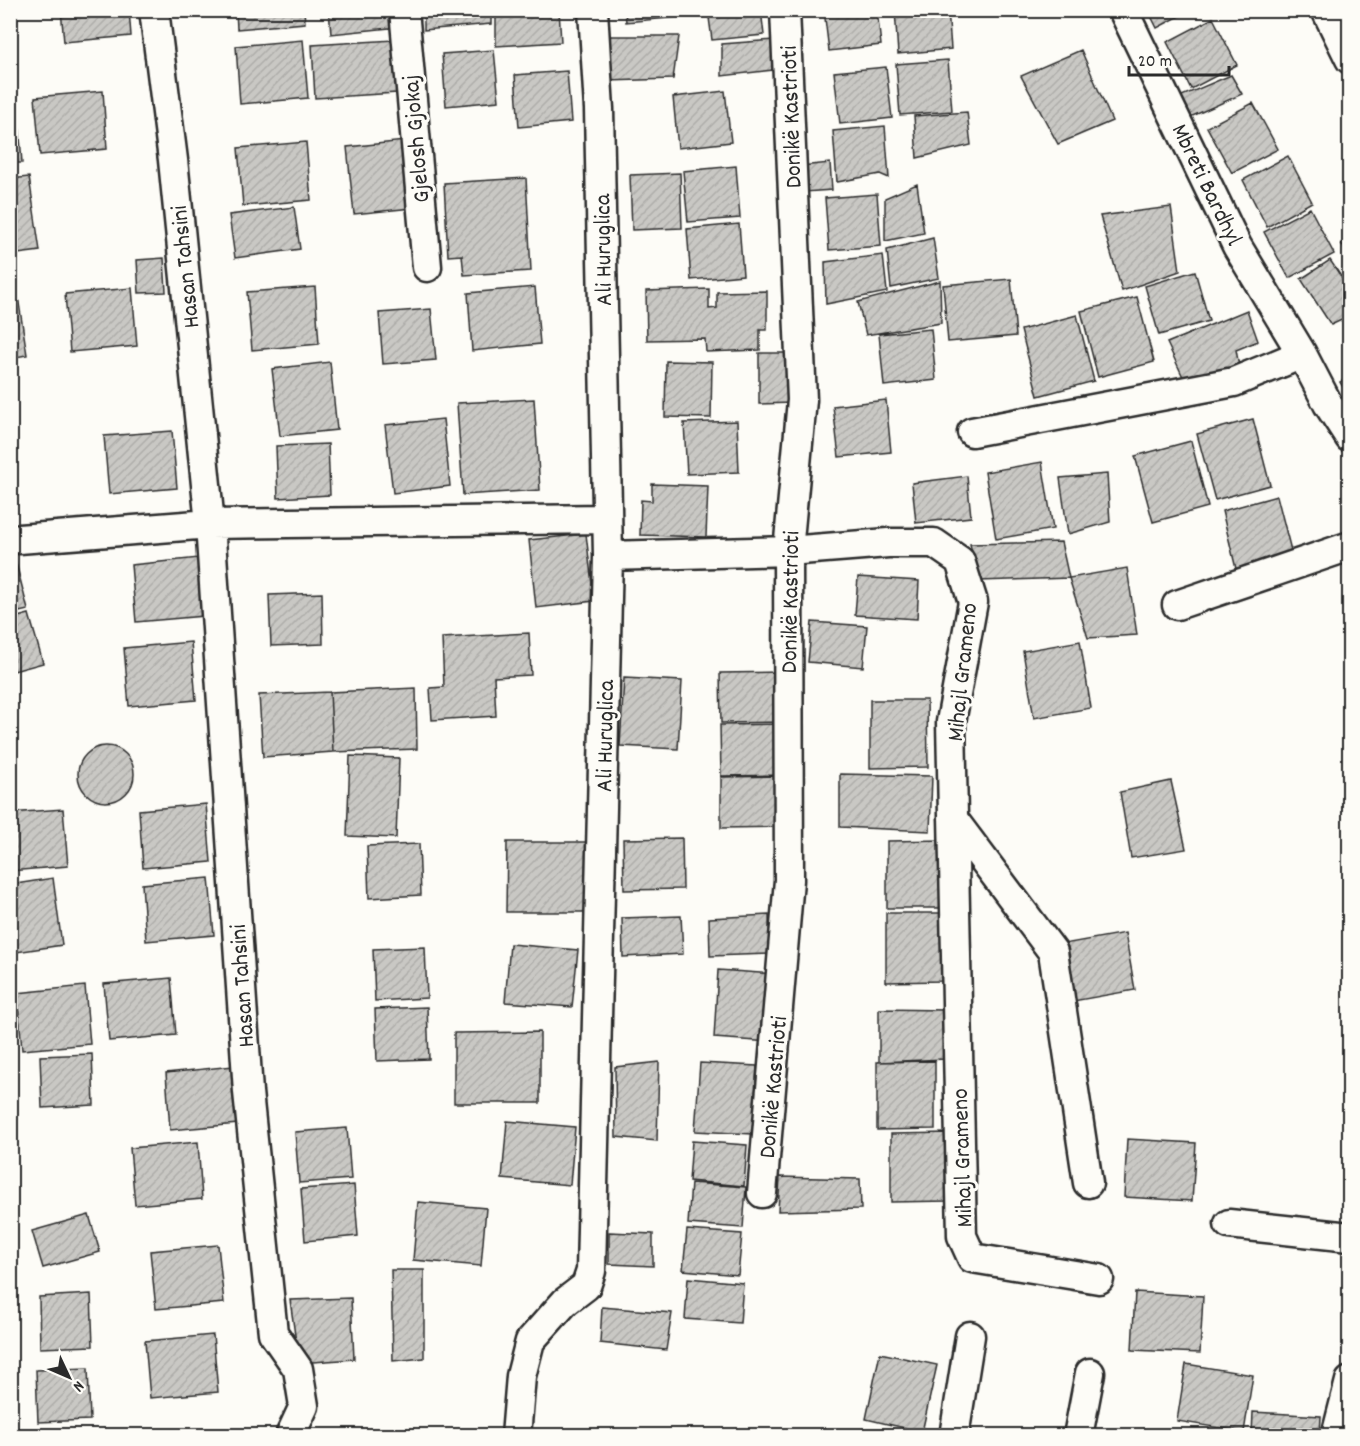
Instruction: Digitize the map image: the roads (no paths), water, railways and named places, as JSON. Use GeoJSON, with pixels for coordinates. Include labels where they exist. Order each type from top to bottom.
{"type":"FeatureCollection","features":[{"type":"Feature","properties":{"kind":"street","name":"Hasan Tahsini"},"geometry":{"type":"LineString","coordinates":[[154,10],[173,160],[210,524],[248,1092],[273,1333],[298,1369],[304,1406],[290,1436]]}},
{"type":"Feature","properties":{"kind":"street","name":"Gjelosh Gjokaj"},"geometry":{"type":"LineString","coordinates":[[404,10],[427,267]]}},
{"type":"Feature","properties":{"kind":"street","name":"Ali Huruglica"},"geometry":{"type":"LineString","coordinates":[[516,1436],[521,1376],[530,1341],[565,1302],[586,1286],[591,1271],[608,556],[599,109],[593,10]]}},
{"type":"Feature","properties":{"kind":"street","name":"Donikë Kastrioti"},"geometry":{"type":"LineString","coordinates":[[762,1193],[789,880],[788,551],[802,400],[785,10]]}},
{"type":"Feature","properties":{"kind":"street","name":"Mbreti Bardhyl"},"geometry":{"type":"LineString","coordinates":[[1124,10],[1238,246],[1302,354],[1328,404],[1350,438]]}},
{"type":"Feature","properties":{"kind":"street"},"geometry":{"type":"LineString","coordinates":[[1326,10],[1350,59]]}},
{"type":"Feature","properties":{"kind":"street"},"geometry":{"type":"LineString","coordinates":[[972,432],[1234,382],[1302,354]]}},
{"type":"Feature","properties":{"kind":"street"},"geometry":{"type":"LineString","coordinates":[[19,539],[210,524],[607,519]]}},
{"type":"Feature","properties":{"kind":"street","name":"Mihajl Grameno"},"geometry":{"type":"LineString","coordinates":[[608,556],[788,551],[888,543],[934,543],[960,561],[973,602],[951,722],[962,1236],[972,1258],[1099,1279]]}},
{"type":"Feature","properties":{"kind":"street"},"geometry":{"type":"LineString","coordinates":[[1177,605],[1350,546]]}},
{"type":"Feature","properties":{"kind":"street"},"geometry":{"type":"LineString","coordinates":[[953,819],[1053,952],[1088,1183]]}},
{"type":"Feature","properties":{"kind":"street"},"geometry":{"type":"LineString","coordinates":[[1229,1224],[1350,1237]]}},
{"type":"Feature","properties":{"kind":"street"},"geometry":{"type":"LineString","coordinates":[[954,1436],[970,1336]]}},
{"type":"Feature","properties":{"kind":"street"},"geometry":{"type":"LineString","coordinates":[[1078,1436],[1090,1373]]}},
{"type":"Feature","properties":{"kind":"street"},"geometry":{"type":"LineString","coordinates":[[1336,1436],[1350,1381]]}}]}
